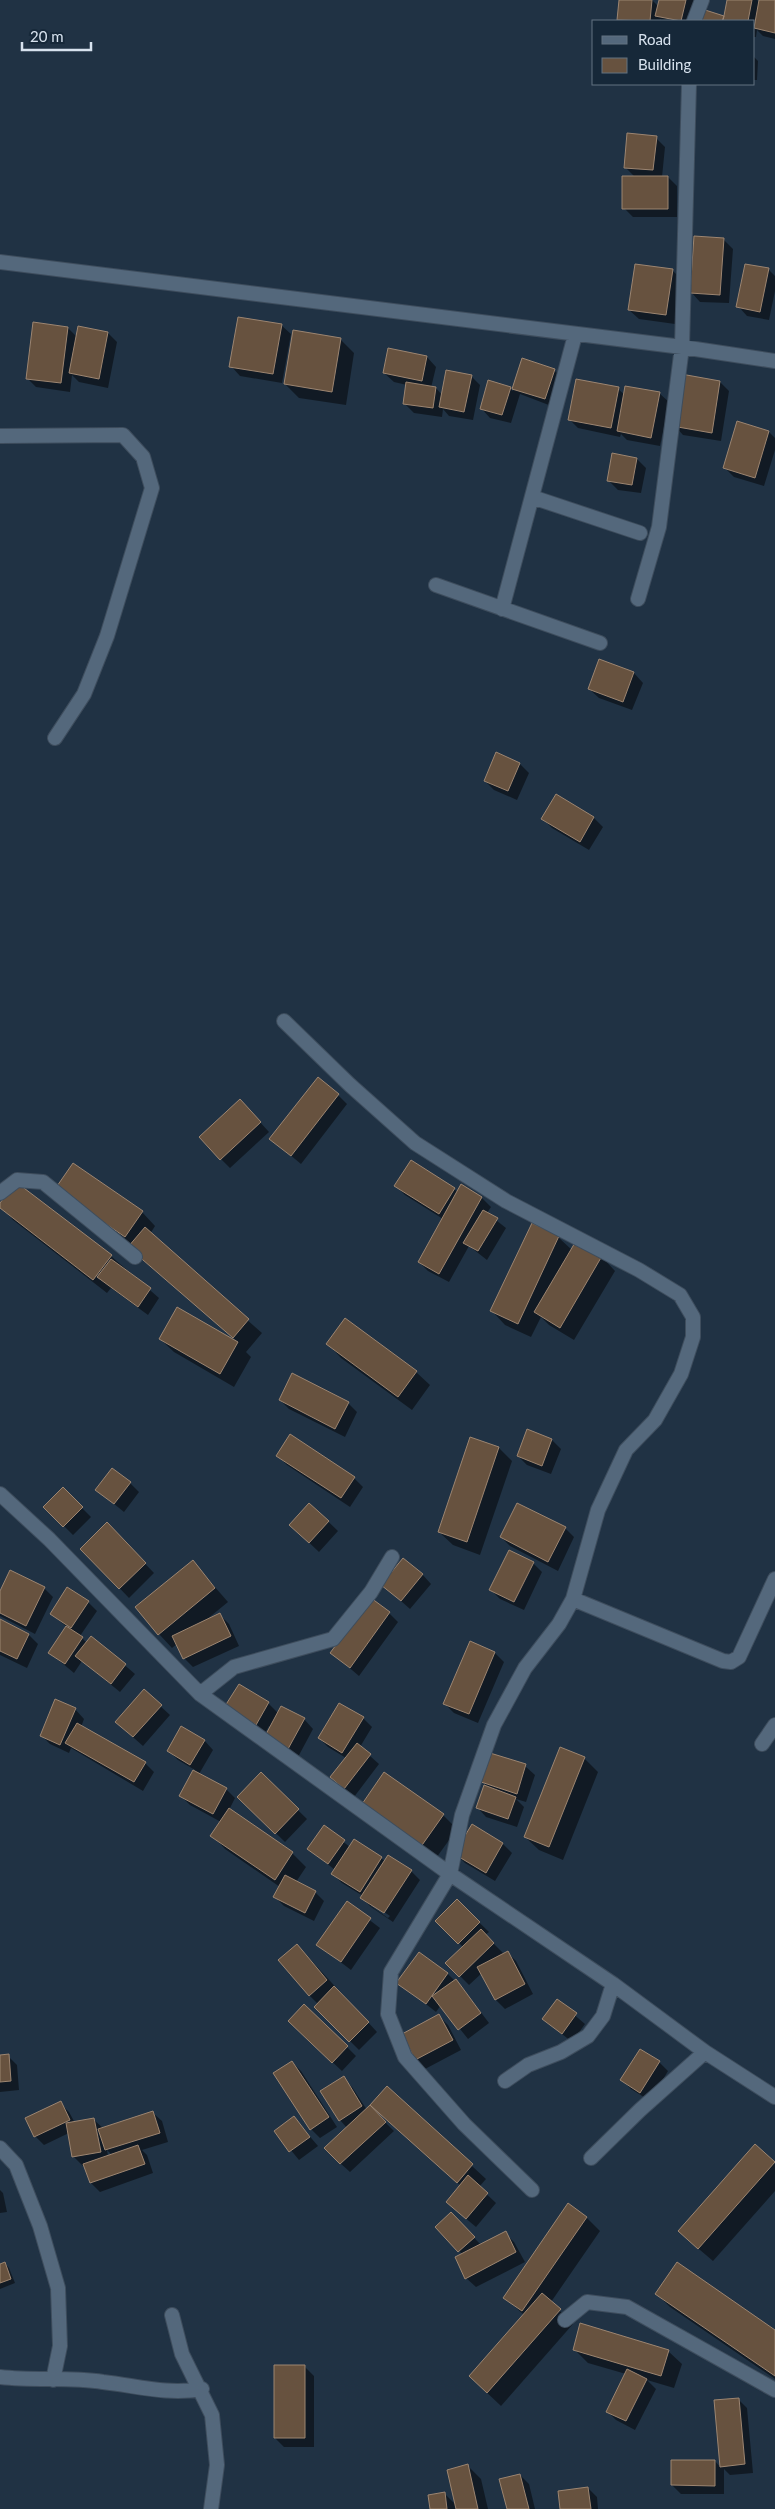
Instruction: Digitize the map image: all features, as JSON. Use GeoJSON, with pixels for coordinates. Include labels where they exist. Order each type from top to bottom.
{"type":"FeatureCollection","features":[{"type":"Feature","properties":{"kind":"street"},"geometry":{"type":"LineString","coordinates":[[694,20],[702,0]]}},
{"type":"Feature","properties":{"kind":"street"},"geometry":{"type":"LineString","coordinates":[[638,599],[659,527],[682,347],[688,85]]}},
{"type":"Feature","properties":{"kind":"street"},"geometry":{"type":"LineString","coordinates":[[0,262],[682,347],[775,361]]}},
{"type":"Feature","properties":{"kind":"street"},"geometry":{"type":"LineString","coordinates":[[502,609],[575,335]]}},
{"type":"Feature","properties":{"kind":"street"},"geometry":{"type":"LineString","coordinates":[[0,436],[123,435],[143,457],[152,488],[107,636],[84,694],[54,738]]}},
{"type":"Feature","properties":{"kind":"street"},"geometry":{"type":"LineString","coordinates":[[532,496],[640,533]]}},
{"type":"Feature","properties":{"kind":"street"},"geometry":{"type":"LineString","coordinates":[[436,585],[600,643]]}},
{"type":"Feature","properties":{"kind":"street"},"geometry":{"type":"LineString","coordinates":[[284,1021],[350,1085],[415,1143],[506,1200],[639,1270],[680,1295],[693,1317],[693,1338],[681,1374],[655,1420],[626,1450],[598,1510],[573,1599],[559,1624],[525,1668],[494,1725],[462,1815],[450,1874],[391,1972],[388,2014],[405,2057],[464,2124],[532,2190]]}},
{"type":"Feature","properties":{"kind":"street"},"geometry":{"type":"LineString","coordinates":[[0,1193],[17,1180],[43,1182],[135,1257]]}},
{"type":"Feature","properties":{"kind":"street"},"geometry":{"type":"LineString","coordinates":[[0,1494],[49,1539],[200,1694],[450,1874],[612,1984],[705,2052],[775,2097]]}},
{"type":"Feature","properties":{"kind":"street"},"geometry":{"type":"LineString","coordinates":[[200,1694],[234,1667],[333,1638],[371,1592],[392,1557]]}},
{"type":"Feature","properties":{"kind":"street"},"geometry":{"type":"LineString","coordinates":[[573,1599],[723,1662],[731,1662],[738,1657],[775,1579]]}},
{"type":"Feature","properties":{"kind":"street"},"geometry":{"type":"LineString","coordinates":[[762,1744],[775,1726]]}},
{"type":"Feature","properties":{"kind":"street"},"geometry":{"type":"LineString","coordinates":[[505,2081],[528,2065],[561,2052],[588,2036],[603,2016],[612,1984]]}},
{"type":"Feature","properties":{"kind":"street"},"geometry":{"type":"LineString","coordinates":[[591,2158],[640,2110],[705,2052]]}},
{"type":"Feature","properties":{"kind":"street"},"geometry":{"type":"LineString","coordinates":[[0,2148],[16,2164],[40,2226],[58,2288],[60,2346],[53,2380]]}},
{"type":"Feature","properties":{"kind":"street"},"geometry":{"type":"LineString","coordinates":[[565,2320],[587,2302],[627,2307],[775,2390]]}},
{"type":"Feature","properties":{"kind":"street"},"geometry":{"type":"LineString","coordinates":[[172,2315],[182,2354],[202,2389],[212,2415],[218,2465],[211,2509]]}},
{"type":"Feature","properties":{"kind":"street"},"geometry":{"type":"LineString","coordinates":[[0,2377],[103,2381],[143,2390],[180,2393],[202,2389]]}},
{"type":"Feature","properties":{"kind":"building"},"geometry":{"type":"Polygon","coordinates":[[[619,0],[652,0],[650,20],[617,20],[619,0]]]}},
{"type":"Feature","properties":{"kind":"building"},"geometry":{"type":"Polygon","coordinates":[[[659,0],[686,0],[681,20],[655,16],[659,0]]]}},
{"type":"Feature","properties":{"kind":"building"},"geometry":{"type":"Polygon","coordinates":[[[727,0],[752,0],[748,20],[723,20],[727,0]]]}},
{"type":"Feature","properties":{"kind":"building"},"geometry":{"type":"Polygon","coordinates":[[[759,0],[775,0],[775,33],[755,28],[759,0]]]}},
{"type":"Feature","properties":{"kind":"building"},"geometry":{"type":"Polygon","coordinates":[[[702,9],[724,16],[722,20],[698,20],[702,9]]]}},
{"type":"Feature","properties":{"kind":"building"},"geometry":{"type":"Polygon","coordinates":[[[627,133],[657,136],[653,170],[624,168],[627,133]]]}},
{"type":"Feature","properties":{"kind":"building"},"geometry":{"type":"Polygon","coordinates":[[[622,176],[668,176],[668,209],[622,209],[622,176]]]}},
{"type":"Feature","properties":{"kind":"building"},"geometry":{"type":"Polygon","coordinates":[[[694,236],[724,238],[720,295],[690,293],[694,236]]]}},
{"type":"Feature","properties":{"kind":"building"},"geometry":{"type":"Polygon","coordinates":[[[635,264],[673,269],[666,315],[628,310],[635,264]]]}},
{"type":"Feature","properties":{"kind":"building"},"geometry":{"type":"Polygon","coordinates":[[[745,264],[769,268],[760,312],[736,307],[745,264]]]}},
{"type":"Feature","properties":{"kind":"building"},"geometry":{"type":"Polygon","coordinates":[[[238,317],[282,324],[273,374],[229,367],[238,317]]]}},
{"type":"Feature","properties":{"kind":"building"},"geometry":{"type":"Polygon","coordinates":[[[33,322],[68,327],[61,383],[26,379],[33,322]]]}},
{"type":"Feature","properties":{"kind":"building"},"geometry":{"type":"Polygon","coordinates":[[[78,326],[108,332],[99,379],[69,373],[78,326]]]}},
{"type":"Feature","properties":{"kind":"building"},"geometry":{"type":"Polygon","coordinates":[[[293,330],[341,338],[332,392],[284,384],[293,330]]]}},
{"type":"Feature","properties":{"kind":"building"},"geometry":{"type":"Polygon","coordinates":[[[388,348],[427,356],[422,381],[383,373],[388,348]]]}},
{"type":"Feature","properties":{"kind":"building"},"geometry":{"type":"Polygon","coordinates":[[[522,358],[555,369],[545,399],[512,389],[522,358]]]}},
{"type":"Feature","properties":{"kind":"building"},"geometry":{"type":"Polygon","coordinates":[[[446,370],[472,375],[464,412],[439,407],[446,370]]]}},
{"type":"Feature","properties":{"kind":"building"},"geometry":{"type":"Polygon","coordinates":[[[681,374],[720,381],[712,433],[672,426],[681,374]]]}},
{"type":"Feature","properties":{"kind":"building"},"geometry":{"type":"Polygon","coordinates":[[[576,379],[619,387],[611,428],[568,420],[576,379]]]}},
{"type":"Feature","properties":{"kind":"building"},"geometry":{"type":"Polygon","coordinates":[[[488,380],[511,387],[502,415],[480,409],[488,380]]]}},
{"type":"Feature","properties":{"kind":"building"},"geometry":{"type":"Polygon","coordinates":[[[406,382],[436,387],[433,408],[403,404],[406,382]]]}},
{"type":"Feature","properties":{"kind":"building"},"geometry":{"type":"Polygon","coordinates":[[[625,386],[660,392],[651,438],[617,431],[625,386]]]}},
{"type":"Feature","properties":{"kind":"building"},"geometry":{"type":"Polygon","coordinates":[[[737,421],[769,431],[755,478],[723,468],[737,421]]]}},
{"type":"Feature","properties":{"kind":"building"},"geometry":{"type":"Polygon","coordinates":[[[612,453],[637,458],[632,485],[607,481],[612,453]]]}},
{"type":"Feature","properties":{"kind":"building"},"geometry":{"type":"Polygon","coordinates":[[[599,659],[634,672],[623,702],[588,689],[599,659]]]}},
{"type":"Feature","properties":{"kind":"building"},"geometry":{"type":"Polygon","coordinates":[[[496,752],[520,763],[508,791],[484,781],[496,752]]]}},
{"type":"Feature","properties":{"kind":"building"},"geometry":{"type":"Polygon","coordinates":[[[556,794],[594,817],[580,842],[541,819],[556,794]]]}},
{"type":"Feature","properties":{"kind":"building"},"geometry":{"type":"Polygon","coordinates":[[[318,1077],[339,1094],[291,1156],[269,1139],[318,1077]]]}},
{"type":"Feature","properties":{"kind":"building"},"geometry":{"type":"Polygon","coordinates":[[[240,1099],[261,1122],[220,1160],[199,1137],[240,1099]]]}},
{"type":"Feature","properties":{"kind":"building"},"geometry":{"type":"Polygon","coordinates":[[[411,1160],[455,1188],[439,1214],[394,1186],[411,1160]]]}},
{"type":"Feature","properties":{"kind":"building"},"geometry":{"type":"Polygon","coordinates":[[[73,1163],[143,1211],[125,1237],[55,1189],[73,1163]]]}},
{"type":"Feature","properties":{"kind":"building"},"geometry":{"type":"Polygon","coordinates":[[[16,1182],[112,1255],[93,1280],[0,1208],[0,1203],[16,1182]]]}},
{"type":"Feature","properties":{"kind":"building"},"geometry":{"type":"Polygon","coordinates":[[[461,1184],[482,1197],[439,1274],[418,1262],[461,1184]]]}},
{"type":"Feature","properties":{"kind":"building"},"geometry":{"type":"Polygon","coordinates":[[[483,1210],[498,1218],[478,1251],[463,1243],[483,1210]]]}},
{"type":"Feature","properties":{"kind":"building"},"geometry":{"type":"Polygon","coordinates":[[[532,1223],[559,1236],[518,1324],[490,1311],[532,1223]]]}},
{"type":"Feature","properties":{"kind":"building"},"geometry":{"type":"Polygon","coordinates":[[[145,1227],[249,1319],[233,1338],[128,1247],[145,1227]]]}},
{"type":"Feature","properties":{"kind":"building"},"geometry":{"type":"Polygon","coordinates":[[[576,1241],[602,1256],[560,1328],[534,1312],[576,1241]]]}},
{"type":"Feature","properties":{"kind":"building"},"geometry":{"type":"Polygon","coordinates":[[[111,1259],[151,1288],[138,1307],[97,1277],[111,1259]]]}},
{"type":"Feature","properties":{"kind":"building"},"geometry":{"type":"Polygon","coordinates":[[[177,1307],[238,1342],[220,1374],[159,1339],[177,1307]]]}},
{"type":"Feature","properties":{"kind":"building"},"geometry":{"type":"Polygon","coordinates":[[[345,1318],[417,1371],[398,1397],[326,1344],[345,1318]]]}},
{"type":"Feature","properties":{"kind":"building"},"geometry":{"type":"Polygon","coordinates":[[[292,1373],[349,1402],[335,1429],[279,1400],[292,1373]]]}},
{"type":"Feature","properties":{"kind":"building"},"geometry":{"type":"Polygon","coordinates":[[[527,1429],[552,1439],[542,1466],[517,1456],[527,1429]]]}},
{"type":"Feature","properties":{"kind":"building"},"geometry":{"type":"Polygon","coordinates":[[[290,1434],[355,1477],[341,1498],[276,1456],[290,1434]]]}},
{"type":"Feature","properties":{"kind":"building"},"geometry":{"type":"Polygon","coordinates":[[[470,1437],[499,1447],[467,1542],[438,1532],[470,1437]]]}},
{"type":"Feature","properties":{"kind":"building"},"geometry":{"type":"Polygon","coordinates":[[[112,1468],[131,1482],[114,1504],[95,1490],[112,1468]]]}},
{"type":"Feature","properties":{"kind":"building"},"geometry":{"type":"Polygon","coordinates":[[[63,1487],[83,1507],[63,1527],[43,1507],[63,1487]]]}},
{"type":"Feature","properties":{"kind":"building"},"geometry":{"type":"Polygon","coordinates":[[[309,1503],[329,1521],[309,1543],[289,1525],[309,1503]]]}},
{"type":"Feature","properties":{"kind":"building"},"geometry":{"type":"Polygon","coordinates":[[[517,1503],[566,1527],[548,1562],[500,1537],[517,1503]]]}},
{"type":"Feature","properties":{"kind":"building"},"geometry":{"type":"Polygon","coordinates":[[[107,1522],[146,1563],[119,1589],[80,1549],[107,1522]]]}},
{"type":"Feature","properties":{"kind":"building"},"geometry":{"type":"Polygon","coordinates":[[[509,1550],[534,1562],[514,1602],[489,1590],[509,1550]]]}},
{"type":"Feature","properties":{"kind":"building"},"geometry":{"type":"Polygon","coordinates":[[[403,1558],[423,1574],[401,1601],[381,1585],[403,1558]]]}},
{"type":"Feature","properties":{"kind":"building"},"geometry":{"type":"Polygon","coordinates":[[[193,1560],[215,1588],[158,1635],[135,1607],[193,1560]]]}},
{"type":"Feature","properties":{"kind":"building"},"geometry":{"type":"Polygon","coordinates":[[[10,1570],[45,1587],[26,1626],[0,1613],[0,1591],[10,1570]]]}},
{"type":"Feature","properties":{"kind":"building"},"geometry":{"type":"Polygon","coordinates":[[[67,1587],[89,1601],[71,1628],[50,1614],[67,1587]]]}},
{"type":"Feature","properties":{"kind":"building"},"geometry":{"type":"Polygon","coordinates":[[[371,1598],[390,1612],[350,1668],[330,1653],[371,1598]]]}},
{"type":"Feature","properties":{"kind":"building"},"geometry":{"type":"Polygon","coordinates":[[[220,1613],[231,1636],[183,1659],[172,1636],[220,1613]]]}},
{"type":"Feature","properties":{"kind":"building"},"geometry":{"type":"Polygon","coordinates":[[[0,1619],[29,1634],[17,1659],[0,1651],[0,1619]]]}},
{"type":"Feature","properties":{"kind":"building"},"geometry":{"type":"Polygon","coordinates":[[[66,1626],[83,1637],[65,1664],[48,1653],[66,1626]]]}},
{"type":"Feature","properties":{"kind":"building"},"geometry":{"type":"Polygon","coordinates":[[[91,1636],[126,1664],[111,1684],[75,1656],[91,1636]]]}},
{"type":"Feature","properties":{"kind":"building"},"geometry":{"type":"Polygon","coordinates":[[[470,1641],[495,1652],[469,1714],[443,1704],[470,1641]]]}},
{"type":"Feature","properties":{"kind":"building"},"geometry":{"type":"Polygon","coordinates":[[[239,1684],[269,1702],[256,1725],[225,1706],[239,1684]]]}},
{"type":"Feature","properties":{"kind":"building"},"geometry":{"type":"Polygon","coordinates":[[[144,1689],[162,1705],[133,1737],[115,1722],[144,1689]]]}},
{"type":"Feature","properties":{"kind":"building"},"geometry":{"type":"Polygon","coordinates":[[[55,1699],[76,1708],[60,1745],[40,1736],[55,1699]]]}},
{"type":"Feature","properties":{"kind":"building"},"geometry":{"type":"Polygon","coordinates":[[[339,1703],[364,1717],[342,1753],[318,1738],[339,1703]]]}},
{"type":"Feature","properties":{"kind":"building"},"geometry":{"type":"Polygon","coordinates":[[[281,1706],[305,1718],[288,1749],[265,1736],[281,1706]]]}},
{"type":"Feature","properties":{"kind":"building"},"geometry":{"type":"Polygon","coordinates":[[[77,1723],[146,1762],[134,1782],[65,1743],[77,1723]]]}},
{"type":"Feature","properties":{"kind":"building"},"geometry":{"type":"Polygon","coordinates":[[[181,1726],[205,1740],[190,1765],[167,1751],[181,1726]]]}},
{"type":"Feature","properties":{"kind":"building"},"geometry":{"type":"Polygon","coordinates":[[[357,1743],[371,1754],[344,1789],[330,1777],[357,1743]]]}},
{"type":"Feature","properties":{"kind":"building"},"geometry":{"type":"Polygon","coordinates":[[[560,1747],[585,1757],[549,1847],[524,1837],[560,1747]]]}},
{"type":"Feature","properties":{"kind":"building"},"geometry":{"type":"Polygon","coordinates":[[[490,1753],[526,1764],[517,1794],[481,1782],[490,1753]]]}},
{"type":"Feature","properties":{"kind":"building"},"geometry":{"type":"Polygon","coordinates":[[[193,1770],[227,1788],[213,1814],[179,1796],[193,1770]]]}},
{"type":"Feature","properties":{"kind":"building"},"geometry":{"type":"Polygon","coordinates":[[[261,1772],[299,1809],[275,1834],[237,1797],[261,1772]]]}},
{"type":"Feature","properties":{"kind":"building"},"geometry":{"type":"Polygon","coordinates":[[[384,1772],[444,1814],[420,1848],[360,1807],[384,1772]]]}},
{"type":"Feature","properties":{"kind":"building"},"geometry":{"type":"Polygon","coordinates":[[[484,1785],[516,1797],[508,1819],[476,1808],[484,1785]]]}},
{"type":"Feature","properties":{"kind":"building"},"geometry":{"type":"Polygon","coordinates":[[[229,1808],[293,1852],[275,1880],[210,1836],[229,1808]]]}},
{"type":"Feature","properties":{"kind":"building"},"geometry":{"type":"Polygon","coordinates":[[[472,1824],[503,1843],[486,1873],[454,1854],[472,1824]]]}},
{"type":"Feature","properties":{"kind":"building"},"geometry":{"type":"Polygon","coordinates":[[[324,1825],[345,1840],[328,1864],[307,1849],[324,1825]]]}},
{"type":"Feature","properties":{"kind":"building"},"geometry":{"type":"Polygon","coordinates":[[[354,1839],[382,1857],[360,1892],[331,1874],[354,1839]]]}},
{"type":"Feature","properties":{"kind":"building"},"geometry":{"type":"Polygon","coordinates":[[[388,1855],[412,1870],[384,1913],[360,1898],[388,1855]]]}},
{"type":"Feature","properties":{"kind":"building"},"geometry":{"type":"Polygon","coordinates":[[[285,1875],[316,1891],[305,1913],[273,1897],[285,1875]]]}},
{"type":"Feature","properties":{"kind":"building"},"geometry":{"type":"Polygon","coordinates":[[[457,1899],[480,1922],[458,1944],[435,1921],[457,1899]]]}},
{"type":"Feature","properties":{"kind":"building"},"geometry":{"type":"Polygon","coordinates":[[[347,1901],[371,1918],[341,1962],[316,1945],[347,1901]]]}},
{"type":"Feature","properties":{"kind":"building"},"geometry":{"type":"Polygon","coordinates":[[[481,1929],[494,1943],[459,1977],[445,1963],[481,1929]]]}},
{"type":"Feature","properties":{"kind":"building"},"geometry":{"type":"Polygon","coordinates":[[[297,1944],[327,1980],[309,1996],[278,1960],[297,1944]]]}},
{"type":"Feature","properties":{"kind":"building"},"geometry":{"type":"Polygon","coordinates":[[[508,1951],[525,1984],[495,2000],[477,1967],[508,1951]]]}},
{"type":"Feature","properties":{"kind":"building"},"geometry":{"type":"Polygon","coordinates":[[[419,1952],[448,1973],[426,2004],[396,1983],[419,1952]]]}},
{"type":"Feature","properties":{"kind":"building"},"geometry":{"type":"Polygon","coordinates":[[[456,1979],[481,2013],[458,2030],[432,1996],[456,1979]]]}},
{"type":"Feature","properties":{"kind":"building"},"geometry":{"type":"Polygon","coordinates":[[[334,1986],[369,2022],[349,2042],[314,2007],[334,1986]]]}},
{"type":"Feature","properties":{"kind":"building"},"geometry":{"type":"Polygon","coordinates":[[[557,1999],[577,2013],[562,2034],[542,2019],[557,1999]]]}},
{"type":"Feature","properties":{"kind":"building"},"geometry":{"type":"Polygon","coordinates":[[[304,2004],[348,2046],[332,2063],[288,2021],[304,2004]]]}},
{"type":"Feature","properties":{"kind":"building"},"geometry":{"type":"Polygon","coordinates":[[[439,2014],[453,2040],[415,2060],[402,2034],[439,2014]]]}},
{"type":"Feature","properties":{"kind":"building"},"geometry":{"type":"Polygon","coordinates":[[[640,2049],[660,2061],[640,2093],[620,2080],[640,2049]]]}},
{"type":"Feature","properties":{"kind":"building"},"geometry":{"type":"Polygon","coordinates":[[[9,2054],[11,2081],[0,2082],[0,2055],[9,2054]]]}},
{"type":"Feature","properties":{"kind":"building"},"geometry":{"type":"Polygon","coordinates":[[[292,2061],[329,2117],[310,2130],[273,2073],[292,2061]]]}},
{"type":"Feature","properties":{"kind":"building"},"geometry":{"type":"Polygon","coordinates":[[[344,2076],[362,2106],[339,2121],[320,2091],[344,2076]]]}},
{"type":"Feature","properties":{"kind":"building"},"geometry":{"type":"Polygon","coordinates":[[[387,2086],[473,2164],[457,2183],[370,2105],[387,2086]]]}},
{"type":"Feature","properties":{"kind":"building"},"geometry":{"type":"Polygon","coordinates":[[[61,2101],[70,2120],[34,2137],[25,2118],[61,2101]]]}},
{"type":"Feature","properties":{"kind":"building"},"geometry":{"type":"Polygon","coordinates":[[[370,2105],[386,2122],[340,2164],[324,2148],[370,2105]]]}},
{"type":"Feature","properties":{"kind":"building"},"geometry":{"type":"Polygon","coordinates":[[[153,2111],[160,2133],[105,2150],[98,2129],[153,2111]]]}},
{"type":"Feature","properties":{"kind":"building"},"geometry":{"type":"Polygon","coordinates":[[[294,2116],[310,2137],[289,2152],[274,2131],[294,2116]]]}},
{"type":"Feature","properties":{"kind":"building"},"geometry":{"type":"Polygon","coordinates":[[[94,2118],[101,2152],[72,2157],[66,2123],[94,2118]]]}},
{"type":"Feature","properties":{"kind":"building"},"geometry":{"type":"Polygon","coordinates":[[[755,2144],[775,2162],[698,2249],[678,2231],[755,2144]]]}},
{"type":"Feature","properties":{"kind":"building"},"geometry":{"type":"Polygon","coordinates":[[[138,2145],[145,2164],[90,2183],[83,2164],[138,2145]]]}},
{"type":"Feature","properties":{"kind":"building"},"geometry":{"type":"Polygon","coordinates":[[[468,2175],[488,2193],[466,2219],[446,2202],[468,2175]]]}},
{"type":"Feature","properties":{"kind":"building"},"geometry":{"type":"Polygon","coordinates":[[[568,2203],[587,2217],[522,2311],[503,2298],[568,2203]]]}},
{"type":"Feature","properties":{"kind":"building"},"geometry":{"type":"Polygon","coordinates":[[[451,2212],[475,2237],[458,2252],[435,2227],[451,2212]]]}},
{"type":"Feature","properties":{"kind":"building"},"geometry":{"type":"Polygon","coordinates":[[[506,2231],[516,2252],[465,2279],[455,2257],[506,2231]]]}},
{"type":"Feature","properties":{"kind":"building"},"geometry":{"type":"Polygon","coordinates":[[[5,2262],[11,2279],[0,2283],[0,2264],[5,2262]]]}},
{"type":"Feature","properties":{"kind":"building"},"geometry":{"type":"Polygon","coordinates":[[[677,2262],[775,2330],[775,2376],[655,2294],[677,2262]]]}},
{"type":"Feature","properties":{"kind":"building"},"geometry":{"type":"Polygon","coordinates":[[[542,2293],[561,2309],[487,2393],[469,2376],[542,2293]]]}},
{"type":"Feature","properties":{"kind":"building"},"geometry":{"type":"Polygon","coordinates":[[[580,2323],[669,2350],[661,2376],[573,2350],[580,2323]]]}},
{"type":"Feature","properties":{"kind":"building"},"geometry":{"type":"Polygon","coordinates":[[[274,2365],[305,2365],[305,2438],[274,2438],[274,2365]]]}},
{"type":"Feature","properties":{"kind":"building"},"geometry":{"type":"Polygon","coordinates":[[[627,2369],[647,2379],[626,2421],[606,2412],[627,2369]]]}},
{"type":"Feature","properties":{"kind":"building"},"geometry":{"type":"Polygon","coordinates":[[[739,2398],[745,2464],[720,2467],[714,2400],[739,2398]]]}},
{"type":"Feature","properties":{"kind":"building"},"geometry":{"type":"Polygon","coordinates":[[[671,2460],[715,2460],[715,2486],[671,2485],[671,2460]]]}},
{"type":"Feature","properties":{"kind":"building"},"geometry":{"type":"Polygon","coordinates":[[[468,2464],[478,2509],[456,2509],[447,2470],[468,2464]]]}},
{"type":"Feature","properties":{"kind":"building"},"geometry":{"type":"Polygon","coordinates":[[[520,2474],[529,2509],[507,2509],[499,2479],[520,2474]]]}},
{"type":"Feature","properties":{"kind":"building"},"geometry":{"type":"Polygon","coordinates":[[[588,2487],[591,2509],[560,2509],[558,2491],[588,2487]]]}},
{"type":"Feature","properties":{"kind":"building"},"geometry":{"type":"Polygon","coordinates":[[[445,2492],[447,2509],[430,2509],[428,2495],[445,2492]]]}}]}
